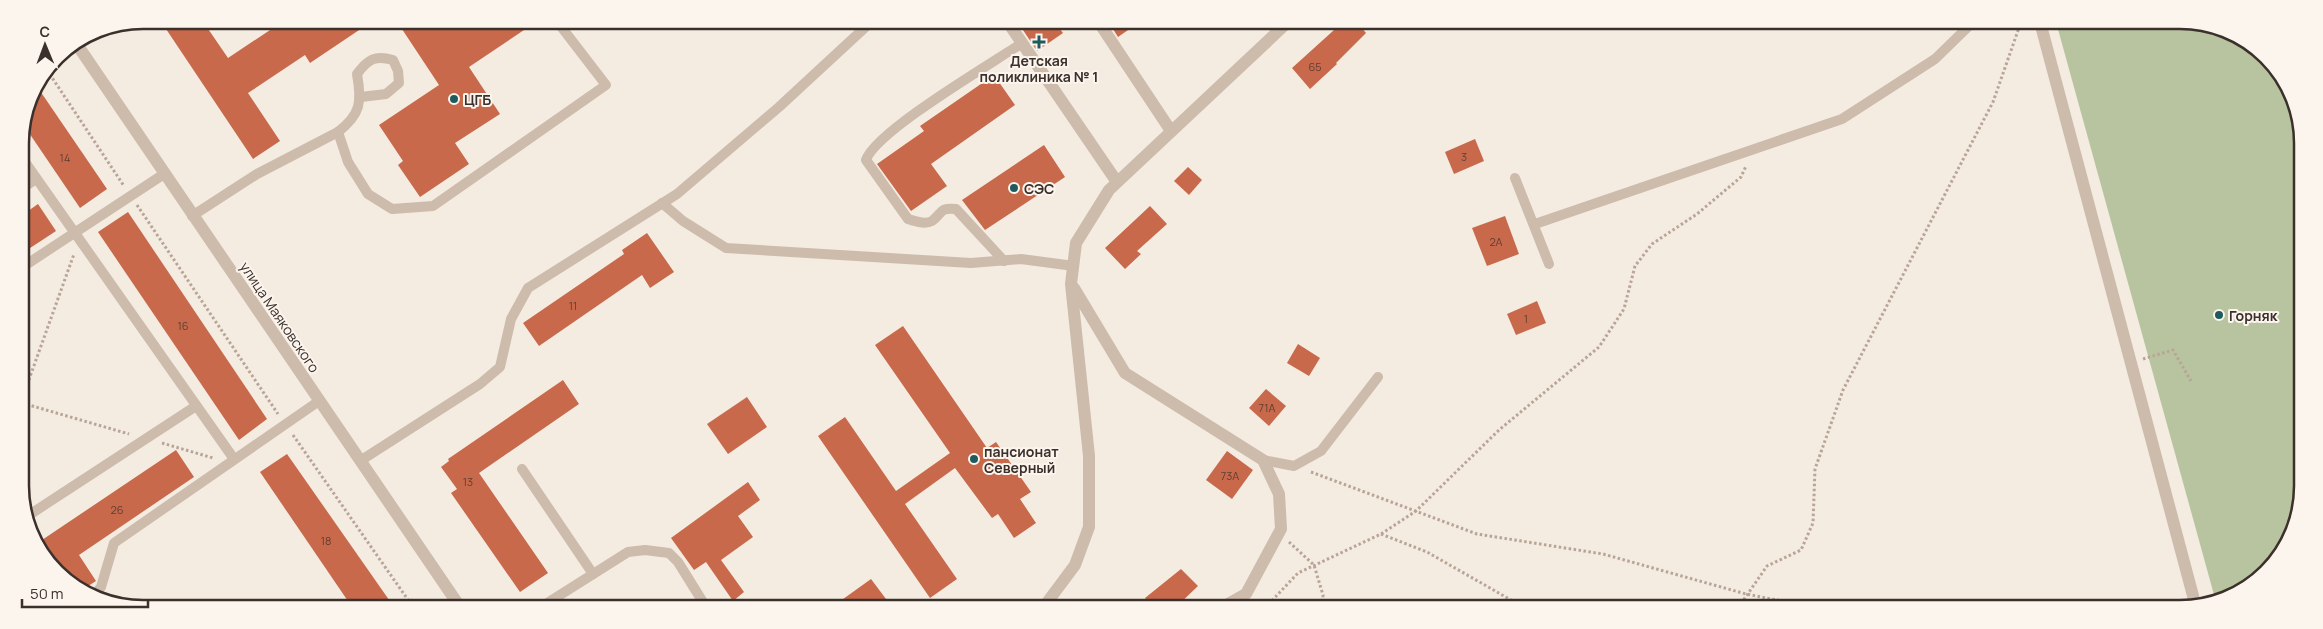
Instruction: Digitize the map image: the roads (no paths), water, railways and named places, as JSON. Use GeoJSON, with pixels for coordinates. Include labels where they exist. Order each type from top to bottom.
{"type":"FeatureCollection","features":[{"type":"Feature","properties":{"kind":"street"},"geometry":{"type":"LineString","coordinates":[[1013,29],[1117,182]]}},
{"type":"Feature","properties":{"kind":"street"},"geometry":{"type":"LineString","coordinates":[[1103,29],[1171,132]]}},
{"type":"Feature","properties":{"kind":"street"},"geometry":{"type":"LineString","coordinates":[[1049,600],[1074,565],[1089,527],[1089,456],[1071,284],[1076,243],[1108,190],[1280,29]]}},
{"type":"Feature","properties":{"kind":"street"},"geometry":{"type":"LineString","coordinates":[[2042,29],[2194,599]]}},
{"type":"Feature","properties":{"kind":"street","name":"улица Маяковского"},"geometry":{"type":"LineString","coordinates":[[79,48],[455,600]]}},
{"type":"Feature","properties":{"kind":"street"},"geometry":{"type":"LineString","coordinates":[[1071,284],[1125,373],[1262,460],[1279,494],[1281,529],[1246,594],[1235,600]]}},
{"type":"Feature","properties":{"kind":"lane"},"geometry":{"type":"LineString","coordinates":[[338,132],[348,162],[368,194],[392,209],[433,206],[606,85],[563,29]]}},
{"type":"Feature","properties":{"kind":"lane"},"geometry":{"type":"LineString","coordinates":[[360,461],[480,384],[500,367],[510,319],[528,288],[677,194],[779,107],[863,29]]}},
{"type":"Feature","properties":{"kind":"lane"},"geometry":{"type":"LineString","coordinates":[[1535,224],[1842,119],[1935,59],[1966,29]]}},
{"type":"Feature","properties":{"kind":"lane"},"geometry":{"type":"LineString","coordinates":[[1004,260],[956,209],[949,208],[940,211],[932,221],[923,222],[908,219],[866,160],[869,152],[890,131],[1022,43]]}},
{"type":"Feature","properties":{"kind":"lane"},"geometry":{"type":"LineString","coordinates":[[192,216],[257,174],[338,132],[354,120],[362,97],[357,74],[366,62],[381,56],[393,60],[398,71],[399,83],[386,94],[362,97]]}},
{"type":"Feature","properties":{"kind":"lane"},"geometry":{"type":"LineString","coordinates":[[29,168],[234,459]]}},
{"type":"Feature","properties":{"kind":"lane"},"geometry":{"type":"LineString","coordinates":[[29,263],[77,236],[164,174]]}},
{"type":"Feature","properties":{"kind":"lane"},"geometry":{"type":"LineString","coordinates":[[1515,178],[1535,224],[1549,264]]}},
{"type":"Feature","properties":{"kind":"lane"},"geometry":{"type":"LineString","coordinates":[[29,184],[36,179]]}},
{"type":"Feature","properties":{"kind":"lane"},"geometry":{"type":"LineString","coordinates":[[662,203],[684,221],[726,248],[971,263],[1021,259],[1074,266]]}},
{"type":"Feature","properties":{"kind":"lane"},"geometry":{"type":"LineString","coordinates":[[1262,460],[1294,466],[1321,451],[1378,377]]}},
{"type":"Feature","properties":{"kind":"lane"},"geometry":{"type":"LineString","coordinates":[[98,591],[101,587],[114,543],[319,400]]}},
{"type":"Feature","properties":{"kind":"lane"},"geometry":{"type":"LineString","coordinates":[[32,513],[196,406]]}},
{"type":"Feature","properties":{"kind":"lane"},"geometry":{"type":"LineString","coordinates":[[522,469],[593,574]]}},
{"type":"Feature","properties":{"kind":"lane"},"geometry":{"type":"LineString","coordinates":[[552,600],[628,552],[645,550],[669,553],[678,562],[702,600]]}},
{"type":"Feature","properties":{"kind":"place","name":"Детская поликлиника № 1"},"geometry":{"type":"Point","coordinates":[1039,42]}},
{"type":"Feature","properties":{"kind":"place","name":"ЦГБ"},"geometry":{"type":"Point","coordinates":[454,99]}},
{"type":"Feature","properties":{"kind":"place","name":"СЭС"},"geometry":{"type":"Point","coordinates":[1014,188]}},
{"type":"Feature","properties":{"kind":"place","name":"Горняк"},"geometry":{"type":"Point","coordinates":[2219,315]}},
{"type":"Feature","properties":{"kind":"place","name":"пансионат Северный"},"geometry":{"type":"Point","coordinates":[974,459]}}]}
